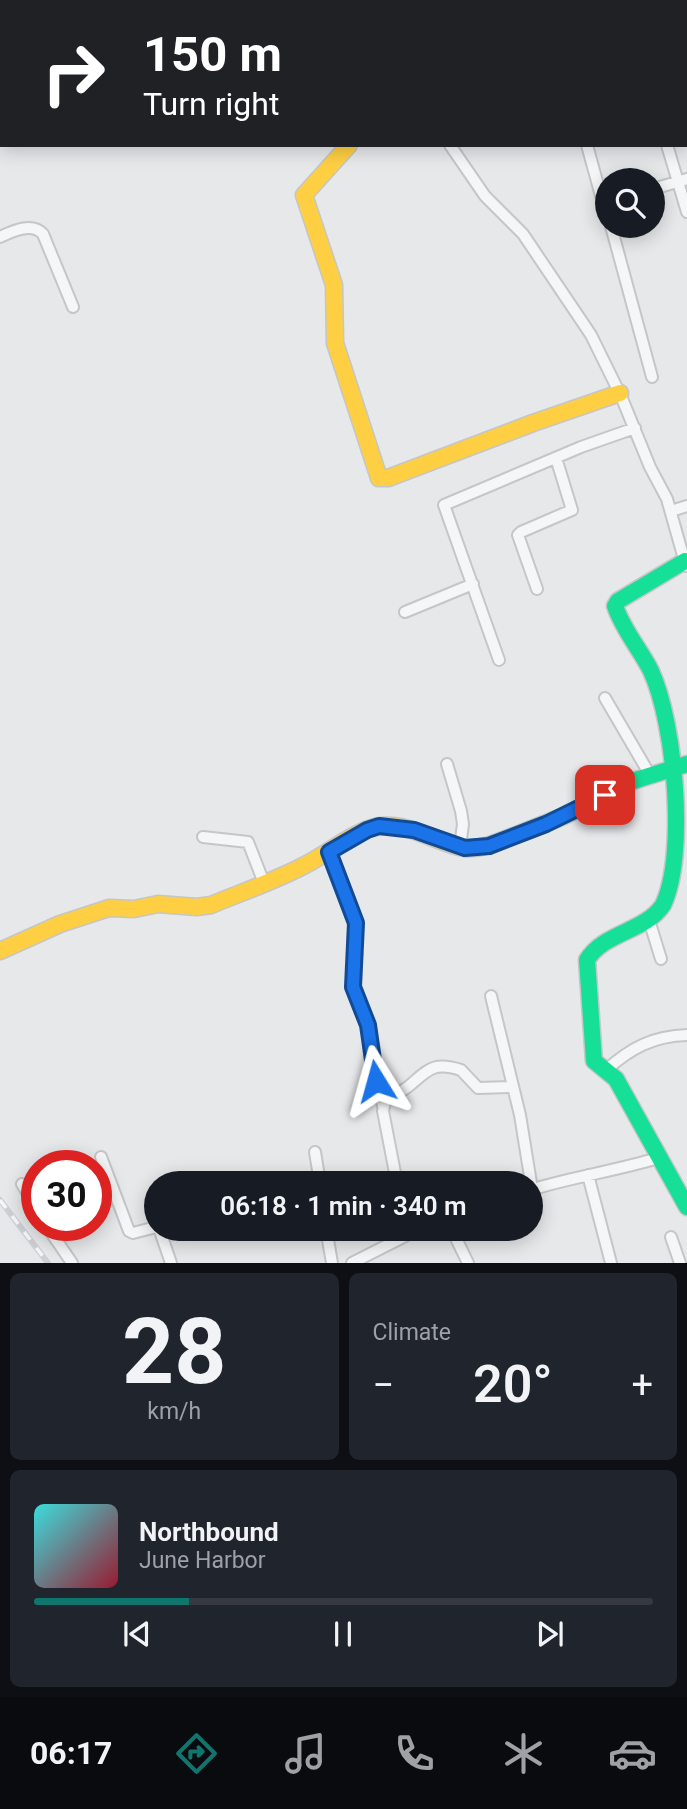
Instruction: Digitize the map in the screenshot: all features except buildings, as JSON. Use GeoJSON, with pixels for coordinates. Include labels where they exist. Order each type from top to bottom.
{"type":"FeatureCollection","features":[{"type":"Feature","properties":{"kind":"street"},"geometry":{"type":"LineString","coordinates":[[347,147],[304,195],[334,285],[335,343],[379,478],[388,478],[620,393]]}},
{"type":"Feature","properties":{"kind":"street"},"geometry":{"type":"LineString","coordinates":[[451,147],[485,195],[523,234],[592,335],[671,511],[686,565],[618,601],[615,606],[625,630],[656,684],[681,765],[678,866],[665,904],[649,920],[635,930],[592,950],[587,956],[587,990],[593,1057],[598,1065],[616,1079],[687,1207]]}},
{"type":"Feature","properties":{"kind":"street"},"geometry":{"type":"LineString","coordinates":[[588,147],[595,169]]}},
{"type":"Feature","properties":{"kind":"street"},"geometry":{"type":"LineString","coordinates":[[668,147],[682,180],[687,212]]}},
{"type":"Feature","properties":{"kind":"street"},"geometry":{"type":"LineString","coordinates":[[665,185],[682,180]]}},
{"type":"Feature","properties":{"kind":"street"},"geometry":{"type":"LineString","coordinates":[[0,237],[31,227],[38,228],[43,233],[73,307]]}},
{"type":"Feature","properties":{"kind":"street"},"geometry":{"type":"LineString","coordinates":[[614,238],[652,377]]}},
{"type":"Feature","properties":{"kind":"street"},"geometry":{"type":"LineString","coordinates":[[499,660],[444,505],[635,428]]}},
{"type":"Feature","properties":{"kind":"street"},"geometry":{"type":"LineString","coordinates":[[537,589],[518,536],[521,532],[572,510],[555,458]]}},
{"type":"Feature","properties":{"kind":"street"},"geometry":{"type":"LineString","coordinates":[[671,511],[687,506]]}},
{"type":"Feature","properties":{"kind":"street"},"geometry":{"type":"LineString","coordinates":[[405,612],[473,584]]}},
{"type":"Feature","properties":{"kind":"street"},"geometry":{"type":"LineString","coordinates":[[605,698],[649,775]]}},
{"type":"Feature","properties":{"kind":"street"},"geometry":{"type":"LineString","coordinates":[[447,764],[461,811],[463,824],[460,847]]}},
{"type":"Feature","properties":{"kind":"street"},"geometry":{"type":"LineString","coordinates":[[0,951],[60,924],[101,910],[134,909],[158,904],[204,907],[264,883],[379,826],[414,830],[460,847],[476,849],[555,820],[633,781],[681,765]]}},
{"type":"Feature","properties":{"kind":"street"},"geometry":{"type":"LineString","coordinates":[[203,837],[248,842],[264,883]]}},
{"type":"Feature","properties":{"kind":"street"},"geometry":{"type":"LineString","coordinates":[[329,852],[356,923],[353,987],[368,1025],[395,1171]]}},
{"type":"Feature","properties":{"kind":"street"},"geometry":{"type":"LineString","coordinates":[[649,920],[661,960]]}},
{"type":"Feature","properties":{"kind":"street"},"geometry":{"type":"LineString","coordinates":[[491,996],[520,1115],[528,1171]]}},
{"type":"Feature","properties":{"kind":"street"},"geometry":{"type":"LineString","coordinates":[[606,1070],[626,1052],[639,1045],[661,1037],[687,1035]]}},
{"type":"Feature","properties":{"kind":"street"},"geometry":{"type":"LineString","coordinates":[[383,1106],[430,1068],[461,1070],[478,1088],[512,1087]]}},
{"type":"Feature","properties":{"kind":"street"},"geometry":{"type":"LineString","coordinates":[[315,1153],[318,1171]]}},
{"type":"Feature","properties":{"kind":"street"},"geometry":{"type":"LineString","coordinates":[[543,1185],[623,1168],[657,1157]]}},
{"type":"Feature","properties":{"kind":"street"},"geometry":{"type":"LineString","coordinates":[[588,1175],[611,1263]]}},
{"type":"Feature","properties":{"kind":"street"},"geometry":{"type":"LineString","coordinates":[[112,1186],[129,1231],[144,1231]]}},
{"type":"Feature","properties":{"kind":"street"},"geometry":{"type":"LineString","coordinates":[[671,1237],[680,1263]]}},
{"type":"Feature","properties":{"kind":"street"},"geometry":{"type":"LineString","coordinates":[[57,1241],[72,1263]]}},
{"type":"Feature","properties":{"kind":"street"},"geometry":{"type":"LineString","coordinates":[[162,1241],[171,1263]]}},
{"type":"Feature","properties":{"kind":"street"},"geometry":{"type":"LineString","coordinates":[[328,1241],[332,1263]]}},
{"type":"Feature","properties":{"kind":"street"},"geometry":{"type":"LineString","coordinates":[[352,1263],[394,1241]]}},
{"type":"Feature","properties":{"kind":"street"},"geometry":{"type":"LineString","coordinates":[[457,1241],[468,1263]]}},
{"type":"Feature","properties":{"kind":"railway"},"geometry":{"type":"LineString","coordinates":[[0,1200],[48,1263]]}},
{"type":"Feature","properties":{"kind":"traffic: fast"},"geometry":{"type":"LineString","coordinates":[[685,561],[618,601],[615,606],[622,623],[651,671],[666,722],[672,755],[676,823],[675,855],[670,883],[663,905],[655,914],[604,943],[587,960],[594,1061],[616,1079],[687,1207]]}},
{"type":"Feature","properties":{"kind":"traffic: fast"},"geometry":{"type":"LineString","coordinates":[[511,837],[564,816],[633,781],[687,764]]}},
{"type":"Feature","properties":{"kind":"traffic: slow"},"geometry":{"type":"LineString","coordinates":[[347,147],[304,195],[334,285],[335,343],[379,478],[388,478],[620,393]]}},
{"type":"Feature","properties":{"kind":"traffic: slow"},"geometry":{"type":"LineString","coordinates":[[0,951],[60,924],[109,908],[134,909],[158,904],[197,907],[211,905],[294,871],[353,836],[372,828],[403,827],[464,848],[482,847],[511,837]]}},
{"type":"Feature","properties":{"kind":"route"},"geometry":{"type":"LineString","coordinates":[[376,1081],[370,1033],[353,987],[356,923],[329,852],[354,836],[379,826],[414,830],[457,846],[476,849],[546,824],[605,795]]}}]}
